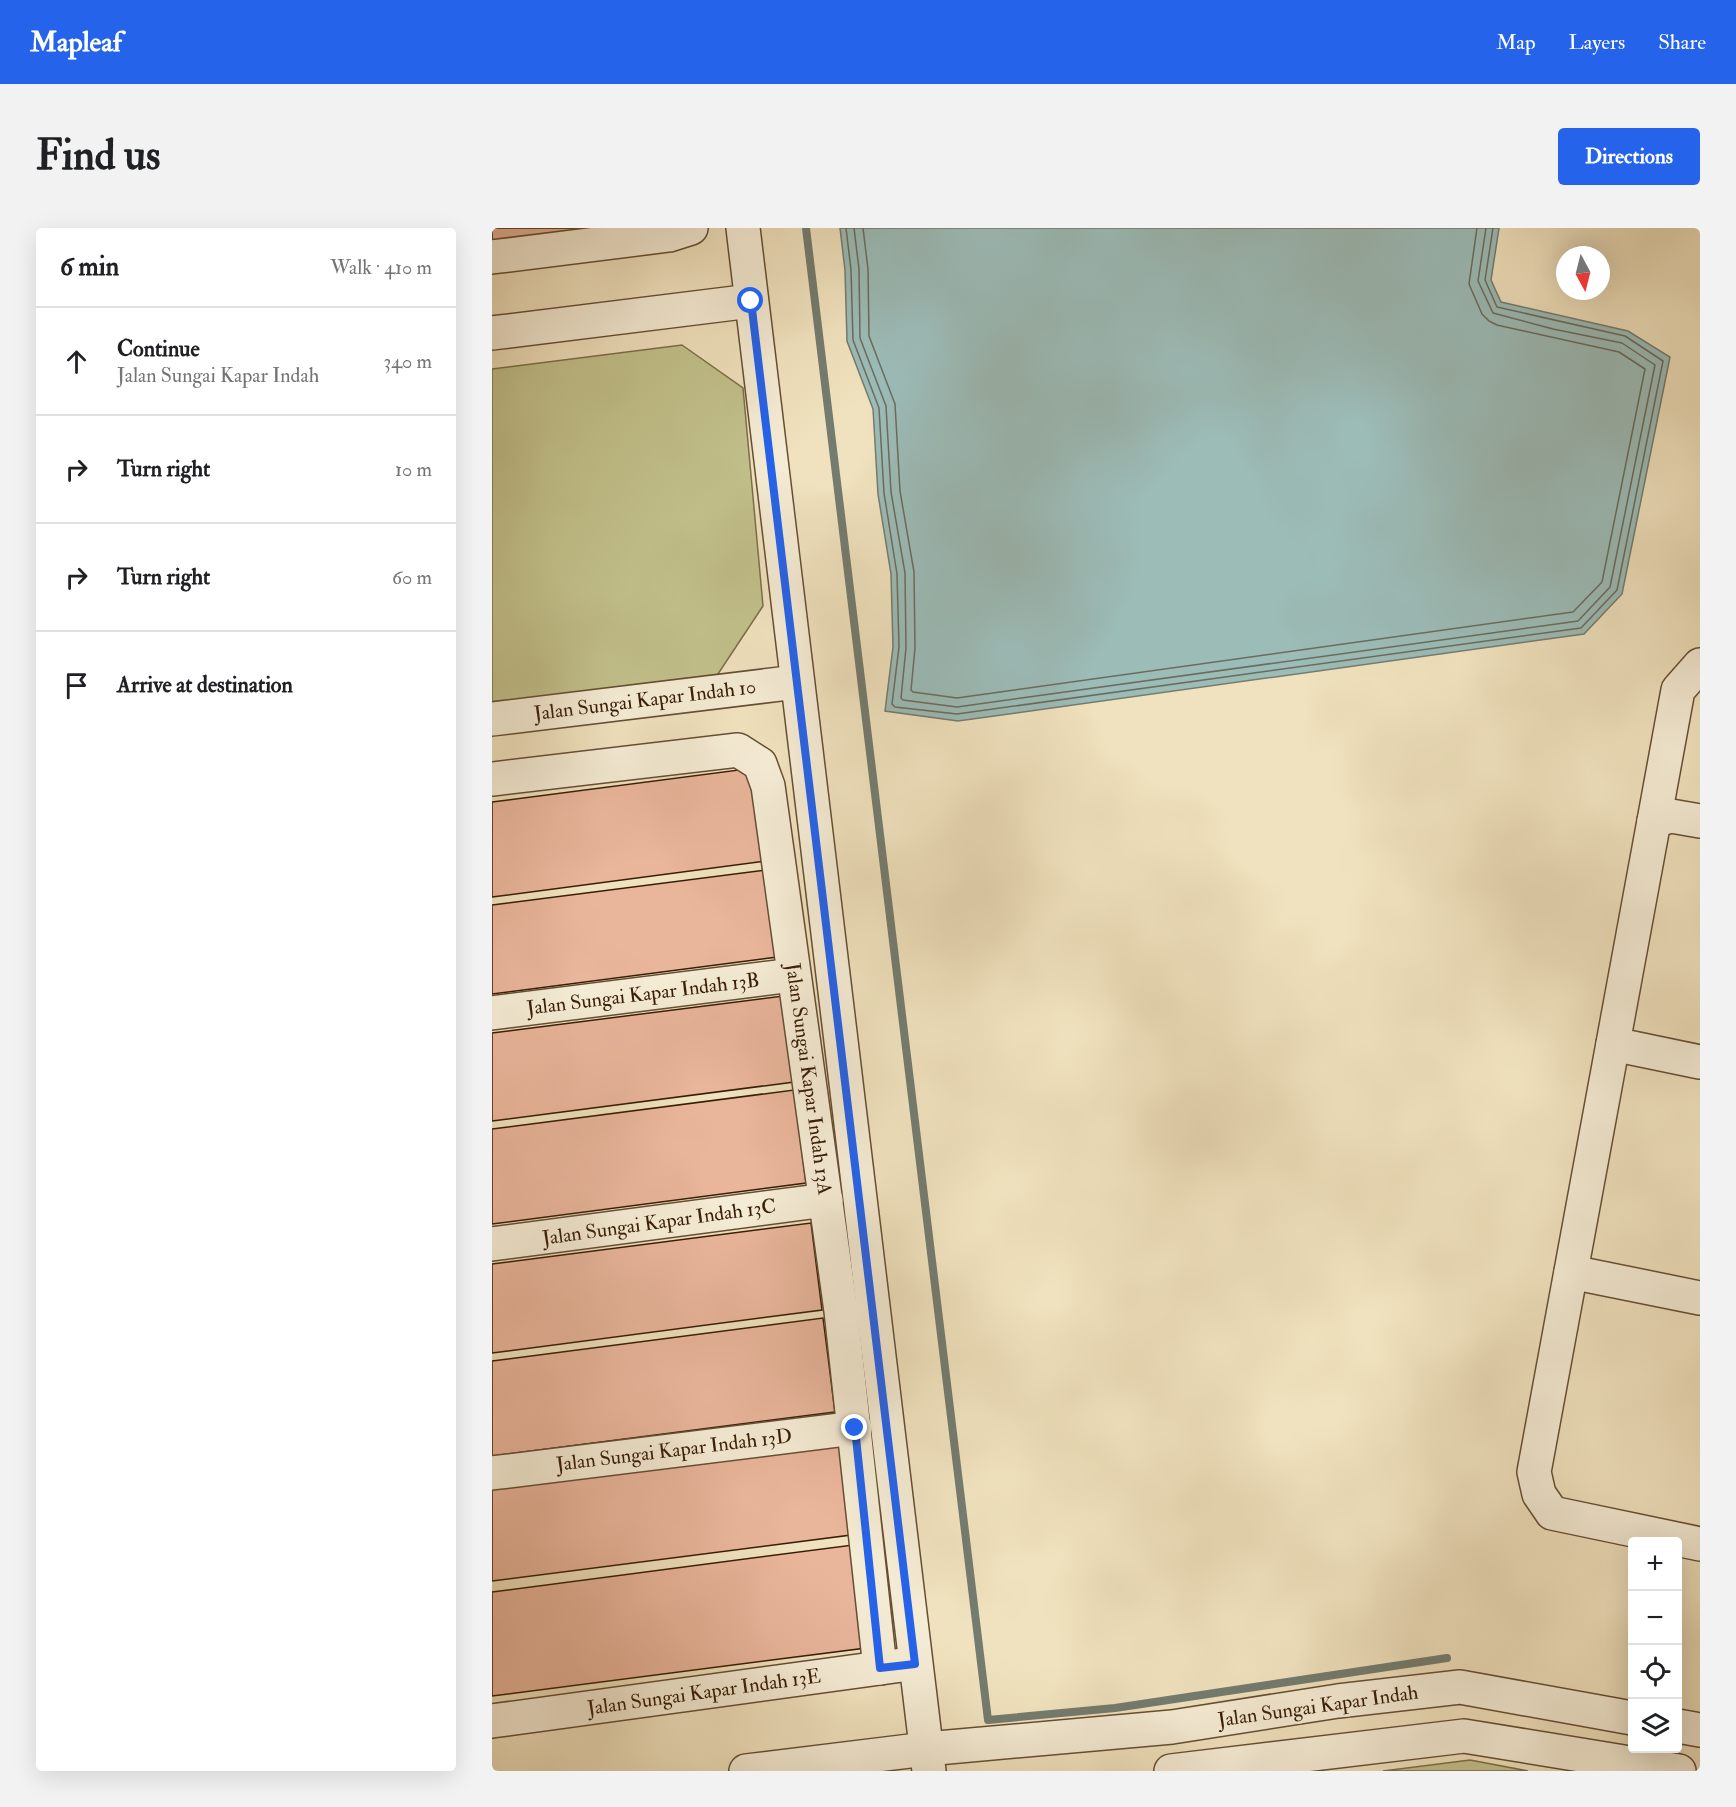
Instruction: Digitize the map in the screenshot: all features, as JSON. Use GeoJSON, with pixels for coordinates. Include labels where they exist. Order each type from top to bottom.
{"type":"FeatureCollection","features":[{"type":"Feature","properties":{"kind":"street"},"geometry":{"type":"LineString","coordinates":[[492,257],[669,235],[691,228]]}},
{"type":"Feature","properties":{"kind":"street"},"geometry":{"type":"LineString","coordinates":[[742,228],[927,1760],[746,1771]]}},
{"type":"Feature","properties":{"kind":"street"},"geometry":{"type":"LineString","coordinates":[[492,333],[751,301]]}},
{"type":"Feature","properties":{"kind":"street"},"geometry":{"type":"LineString","coordinates":[[1700,665],[1678,690],[1534,1472],[1539,1494],[1552,1513],[1700,1544]]}},
{"type":"Feature","properties":{"kind":"street","name":"Jalan Sungai Kapar Indah 10"},"geometry":{"type":"LineString","coordinates":[[492,718],[797,682]]}},
{"type":"Feature","properties":{"kind":"street","name":"Jalan Sungai Kapar Indah 13A"},"geometry":{"type":"LineString","coordinates":[[492,779],[738,750],[760,764],[768,786],[826,1200],[855,1428],[880,1668]]}},
{"type":"Feature","properties":{"kind":"street"},"geometry":{"type":"LineString","coordinates":[[1654,821],[1671,816],[1700,821]]}},
{"type":"Feature","properties":{"kind":"street","name":"Jalan Sungai Kapar Indah 13B"},"geometry":{"type":"LineString","coordinates":[[492,1013],[794,975]]}},
{"type":"Feature","properties":{"kind":"street"},"geometry":{"type":"LineString","coordinates":[[1613,1044],[1700,1062]]}},
{"type":"Feature","properties":{"kind":"street","name":"Jalan Sungai Kapar Indah 13C"},"geometry":{"type":"LineString","coordinates":[[492,1244],[826,1200]]}},
{"type":"Feature","properties":{"kind":"street"},"geometry":{"type":"LineString","coordinates":[[1570,1272],[1700,1298]]}},
{"type":"Feature","properties":{"kind":"street","name":"Jalan Sungai Kapar Indah 13D"},"geometry":{"type":"LineString","coordinates":[[492,1473],[855,1428]]}},
{"type":"Feature","properties":{"kind":"street","name":"Jalan Sungai Kapar Indah 13E"},"geometry":{"type":"LineString","coordinates":[[492,1721],[915,1664]]}},
{"type":"Feature","properties":{"kind":"street","name":"Jalan Sungai Kapar Indah"},"geometry":{"type":"LineString","coordinates":[[927,1760],[960,1747],[1172,1727],[1338,1701],[1460,1687],[1628,1717]]}},
{"type":"Feature","properties":{"kind":"street"},"geometry":{"type":"LineString","coordinates":[[1682,1727],[1700,1730]]}},
{"type":"Feature","properties":{"kind":"street"},"geometry":{"type":"LineString","coordinates":[[1172,1771],[1464,1736],[1679,1771]]}},
{"type":"Feature","properties":{"kind":"shaded area"},"geometry":{"type":"Polygon","coordinates":[[[682,345],[743,388],[763,606],[712,683],[492,705],[492,369],[682,345]]]}},
{"type":"Feature","properties":{"kind":"shaded area"},"geometry":{"type":"Polygon","coordinates":[[[1470,1760],[1528,1771],[1383,1771],[1470,1760]]]}},
{"type":"Feature","properties":{"kind":"water"},"geometry":{"type":"Polygon","coordinates":[[[840,228],[1499,228],[1491,280],[1501,302],[1628,331],[1670,357],[1622,594],[1584,634],[958,721],[885,711],[893,647],[891,574],[878,494],[873,409],[847,341],[845,270],[840,228]]]}},
{"type":"Feature","properties":{"kind":"building"},"geometry":{"type":"Polygon","coordinates":[[[492,228],[608,228],[492,242],[492,228]]]}},
{"type":"Feature","properties":{"kind":"building"},"geometry":{"type":"Polygon","coordinates":[[[754,768],[766,861],[492,897],[492,802],[754,768]]]}},
{"type":"Feature","properties":{"kind":"building"},"geometry":{"type":"Polygon","coordinates":[[[766,870],[777,957],[492,994],[492,905],[766,870]]]}},
{"type":"Feature","properties":{"kind":"building"},"geometry":{"type":"Polygon","coordinates":[[[783,996],[794,1082],[492,1121],[492,1033],[783,996]]]}},
{"type":"Feature","properties":{"kind":"building"},"geometry":{"type":"Polygon","coordinates":[[[794,1090],[806,1183],[492,1224],[492,1129],[794,1090]]]}},
{"type":"Feature","properties":{"kind":"building"},"geometry":{"type":"Polygon","coordinates":[[[811,1223],[822,1310],[492,1353],[492,1264],[811,1223]]]}},
{"type":"Feature","properties":{"kind":"building"},"geometry":{"type":"Polygon","coordinates":[[[823,1318],[835,1412],[492,1456],[492,1361],[823,1318]]]}},
{"type":"Feature","properties":{"kind":"building"},"geometry":{"type":"Polygon","coordinates":[[[840,1444],[851,1535],[492,1581],[492,1489],[840,1444]]]}},
{"type":"Feature","properties":{"kind":"building"},"geometry":{"type":"Polygon","coordinates":[[[853,1545],[866,1648],[492,1696],[492,1592],[853,1545]]]}},
{"type":"Feature","properties":{"kind":"waterway"},"geometry":{"type":"LineString","coordinates":[[806,228],[988,1720],[1115,1708],[1447,1658]]}},
{"type":"Feature","properties":{"kind":"route"},"geometry":{"type":"LineString","coordinates":[[751,301],[915,1664],[880,1668],[855,1428]]}}]}
